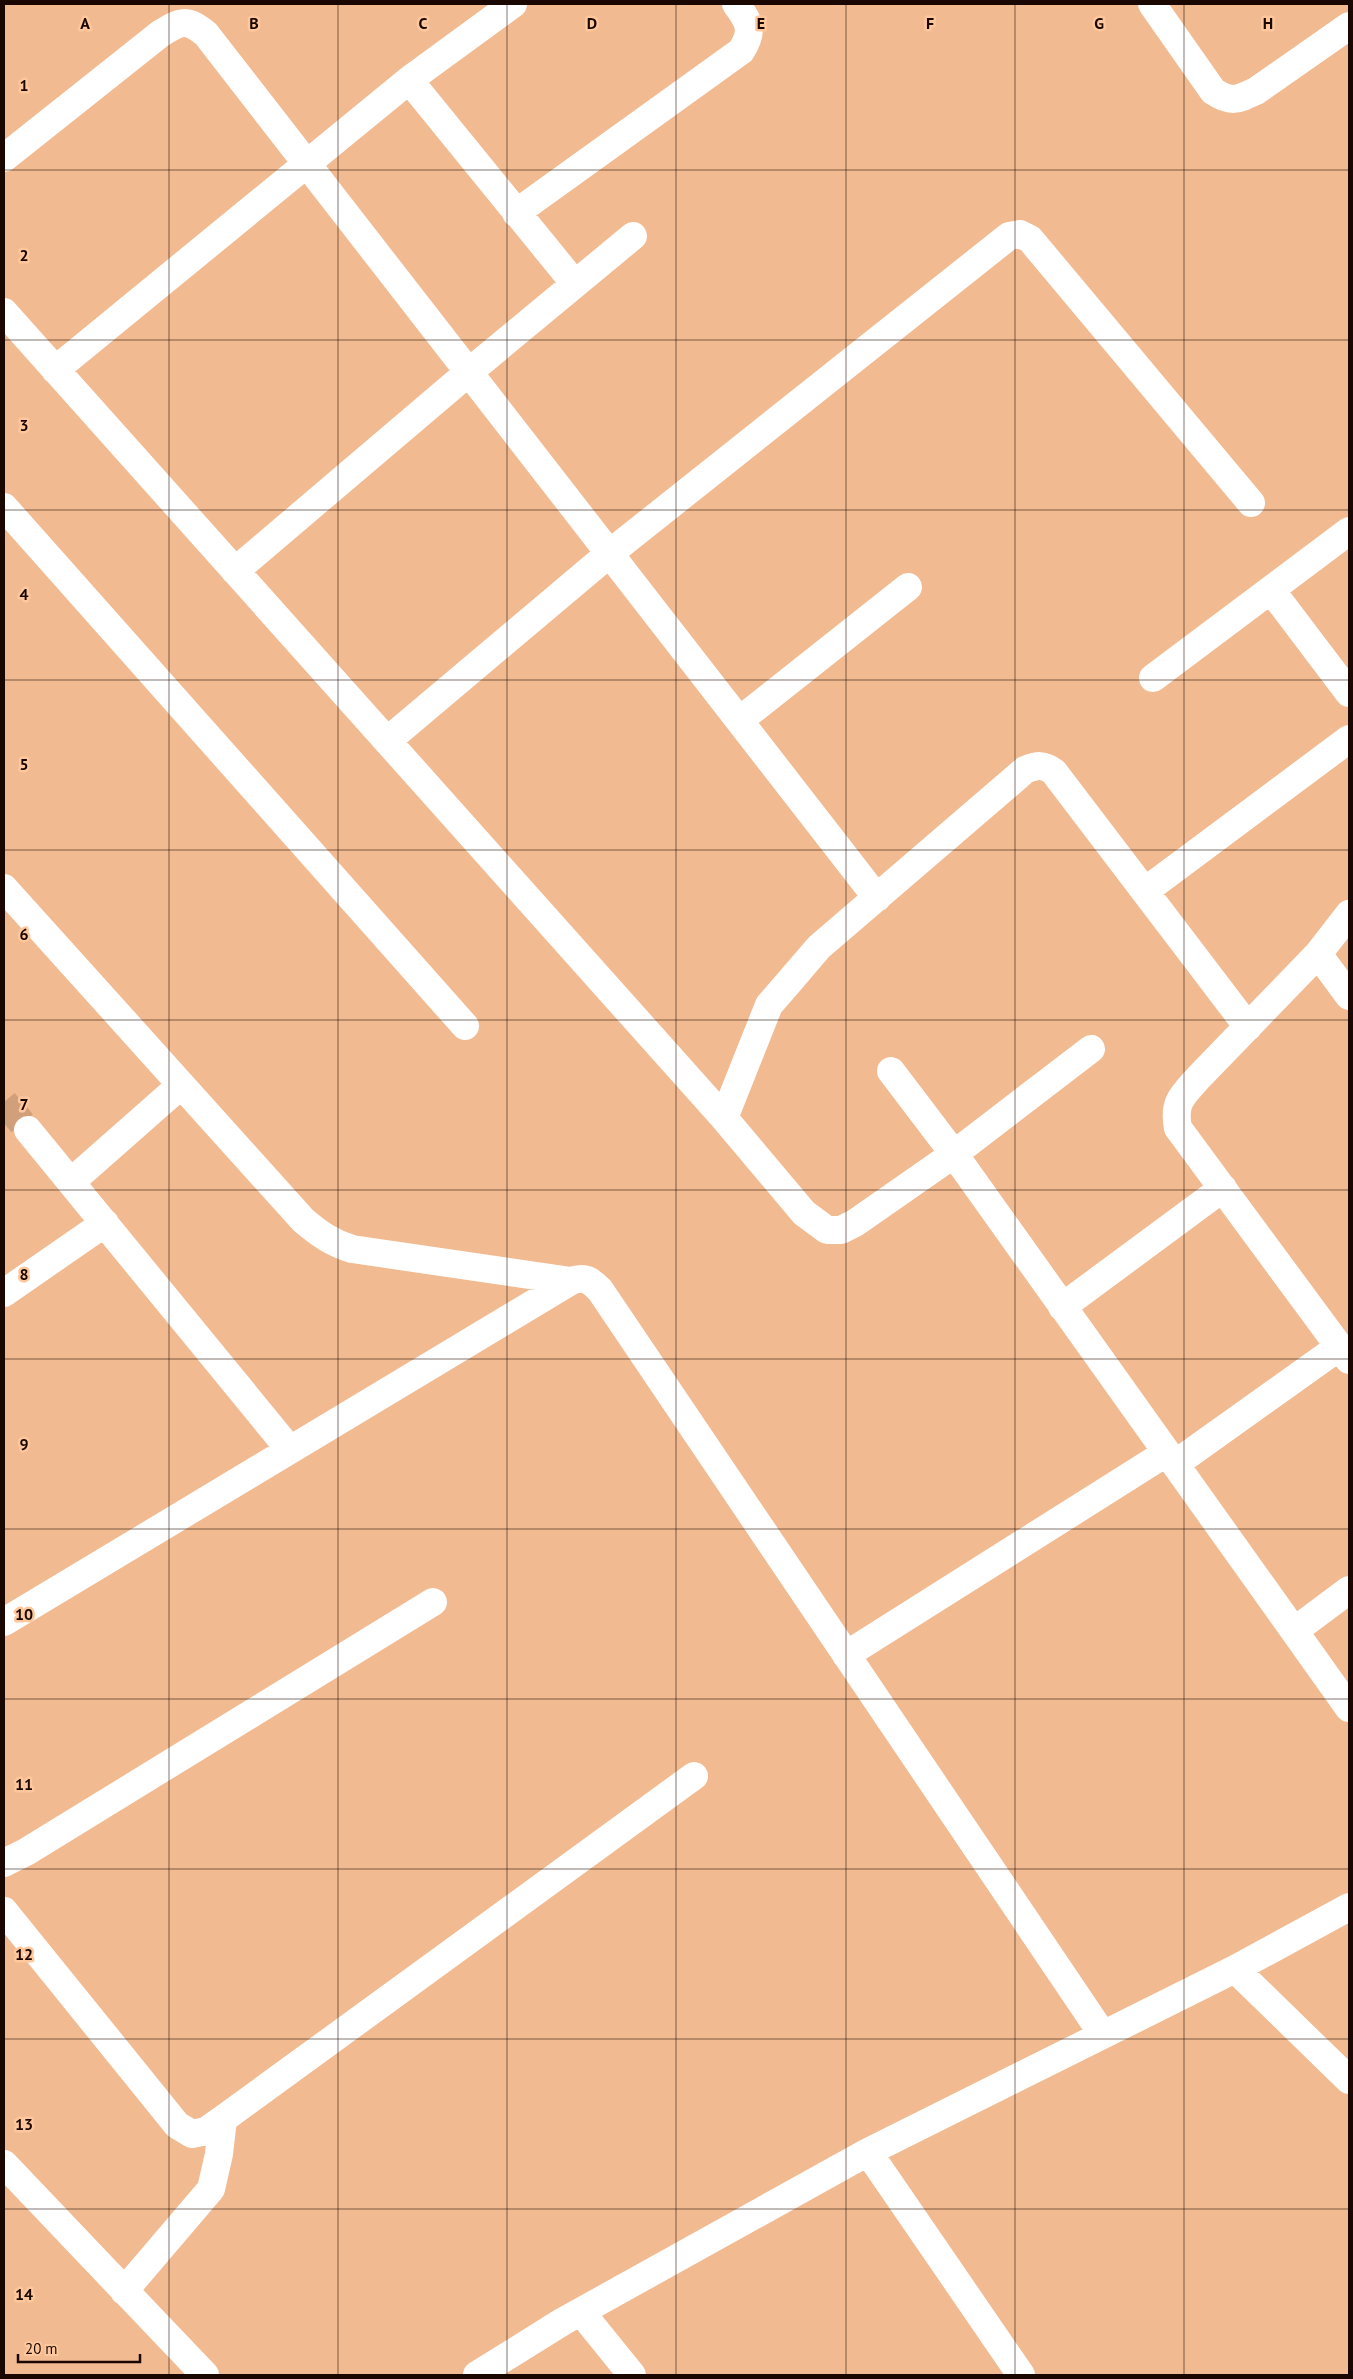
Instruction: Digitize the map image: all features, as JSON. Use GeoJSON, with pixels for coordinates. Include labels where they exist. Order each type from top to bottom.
{"type":"FeatureCollection","features":[{"type":"Feature","properties":{"kind":"street"},"geometry":{"type":"LineString","coordinates":[[55,370],[409,80],[513,4]]}},
{"type":"Feature","properties":{"kind":"street"},"geometry":{"type":"LineString","coordinates":[[516,213],[741,51],[749,38],[749,23],[736,4]]}},
{"type":"Feature","properties":{"kind":"street"},"geometry":{"type":"LineString","coordinates":[[1152,4],[1213,91],[1226,100],[1241,98],[1256,91],[1349,26]]}},
{"type":"Feature","properties":{"kind":"street"},"geometry":{"type":"LineString","coordinates":[[4,158],[160,34],[179,22],[194,23],[206,34],[877,898]]}},
{"type":"Feature","properties":{"kind":"street"},"geometry":{"type":"LineString","coordinates":[[409,80],[575,284]]}},
{"type":"Feature","properties":{"kind":"street"},"geometry":{"type":"LineString","coordinates":[[387,740],[610,554],[999,242],[1009,236],[1020,234],[1030,239],[1251,503]]}},
{"type":"Feature","properties":{"kind":"street"},"geometry":{"type":"LineString","coordinates":[[235,571],[469,372],[633,236]]}},
{"type":"Feature","properties":{"kind":"street"},"geometry":{"type":"LineString","coordinates":[[4,312],[724,1118],[804,1213],[827,1230],[841,1230],[855,1223],[954,1154],[1091,1048]]}},
{"type":"Feature","properties":{"kind":"street"},"geometry":{"type":"LineString","coordinates":[[4,507],[465,1026]]}},
{"type":"Feature","properties":{"kind":"street"},"geometry":{"type":"LineString","coordinates":[[1153,678],[1349,531]]}},
{"type":"Feature","properties":{"kind":"street"},"geometry":{"type":"LineString","coordinates":[[740,720],[908,587]]}},
{"type":"Feature","properties":{"kind":"street"},"geometry":{"type":"LineString","coordinates":[[1271,590],[1349,693]]}},
{"type":"Feature","properties":{"kind":"street"},"geometry":{"type":"LineString","coordinates":[[1145,891],[1349,738]]}},
{"type":"Feature","properties":{"kind":"street"},"geometry":{"type":"LineString","coordinates":[[724,1118],[769,1005],[819,948],[1025,770],[1034,766],[1047,766],[1054,772],[1248,1027]]}},
{"type":"Feature","properties":{"kind":"street"},"geometry":{"type":"LineString","coordinates":[[4,888],[303,1220],[334,1243],[367,1252],[571,1281]]}},
{"type":"Feature","properties":{"kind":"street"},"geometry":{"type":"LineString","coordinates":[[846,1655],[1344,1354],[1178,1128],[1175,1112],[1182,1097],[1318,954],[1349,914]]}},
{"type":"Feature","properties":{"kind":"street"},"geometry":{"type":"LineString","coordinates":[[1318,954],[1349,996]]}},
{"type":"Feature","properties":{"kind":"street"},"geometry":{"type":"LineString","coordinates":[[891,1071],[954,1154],[1349,1708]]}},
{"type":"Feature","properties":{"kind":"street"},"geometry":{"type":"LineString","coordinates":[[71,1182],[181,1085]]}},
{"type":"Feature","properties":{"kind":"street"},"geometry":{"type":"LineString","coordinates":[[28,1130],[290,1450]]}},
{"type":"Feature","properties":{"kind":"street"},"geometry":{"type":"LineString","coordinates":[[1062,1307],[1223,1188]]}},
{"type":"Feature","properties":{"kind":"street"},"geometry":{"type":"LineString","coordinates":[[4,1293],[105,1223]]}},
{"type":"Feature","properties":{"kind":"street"},"geometry":{"type":"LineString","coordinates":[[4,1622],[571,1281],[581,1277],[591,1281],[600,1290],[1103,2034]]}},
{"type":"Feature","properties":{"kind":"street"},"geometry":{"type":"LineString","coordinates":[[1294,1631],[1349,1590]]}},
{"type":"Feature","properties":{"kind":"street"},"geometry":{"type":"LineString","coordinates":[[4,1863],[35,1847],[433,1602]]}},
{"type":"Feature","properties":{"kind":"street"},"geometry":{"type":"LineString","coordinates":[[4,1911],[177,2125],[192,2134],[206,2131],[223,2119],[694,1776]]}},
{"type":"Feature","properties":{"kind":"street"},"geometry":{"type":"LineString","coordinates":[[477,2375],[580,2312],[868,2152],[1235,1969],[1349,1907]]}},
{"type":"Feature","properties":{"kind":"street"},"geometry":{"type":"LineString","coordinates":[[1235,1969],[1349,2080]]}},
{"type":"Feature","properties":{"kind":"street"},"geometry":{"type":"LineString","coordinates":[[124,2291],[211,2189],[220,2154],[223,2119]]}},
{"type":"Feature","properties":{"kind":"street"},"geometry":{"type":"LineString","coordinates":[[868,2152],[1021,2375]]}},
{"type":"Feature","properties":{"kind":"street"},"geometry":{"type":"LineString","coordinates":[[4,2164],[205,2375]]}},
{"type":"Feature","properties":{"kind":"street"},"geometry":{"type":"LineString","coordinates":[[580,2312],[632,2375]]}},
{"type":"Feature","properties":{"kind":"tunnel"},"geometry":{"type":"LineString","coordinates":[[4,1102],[28,1130]]}}]}
